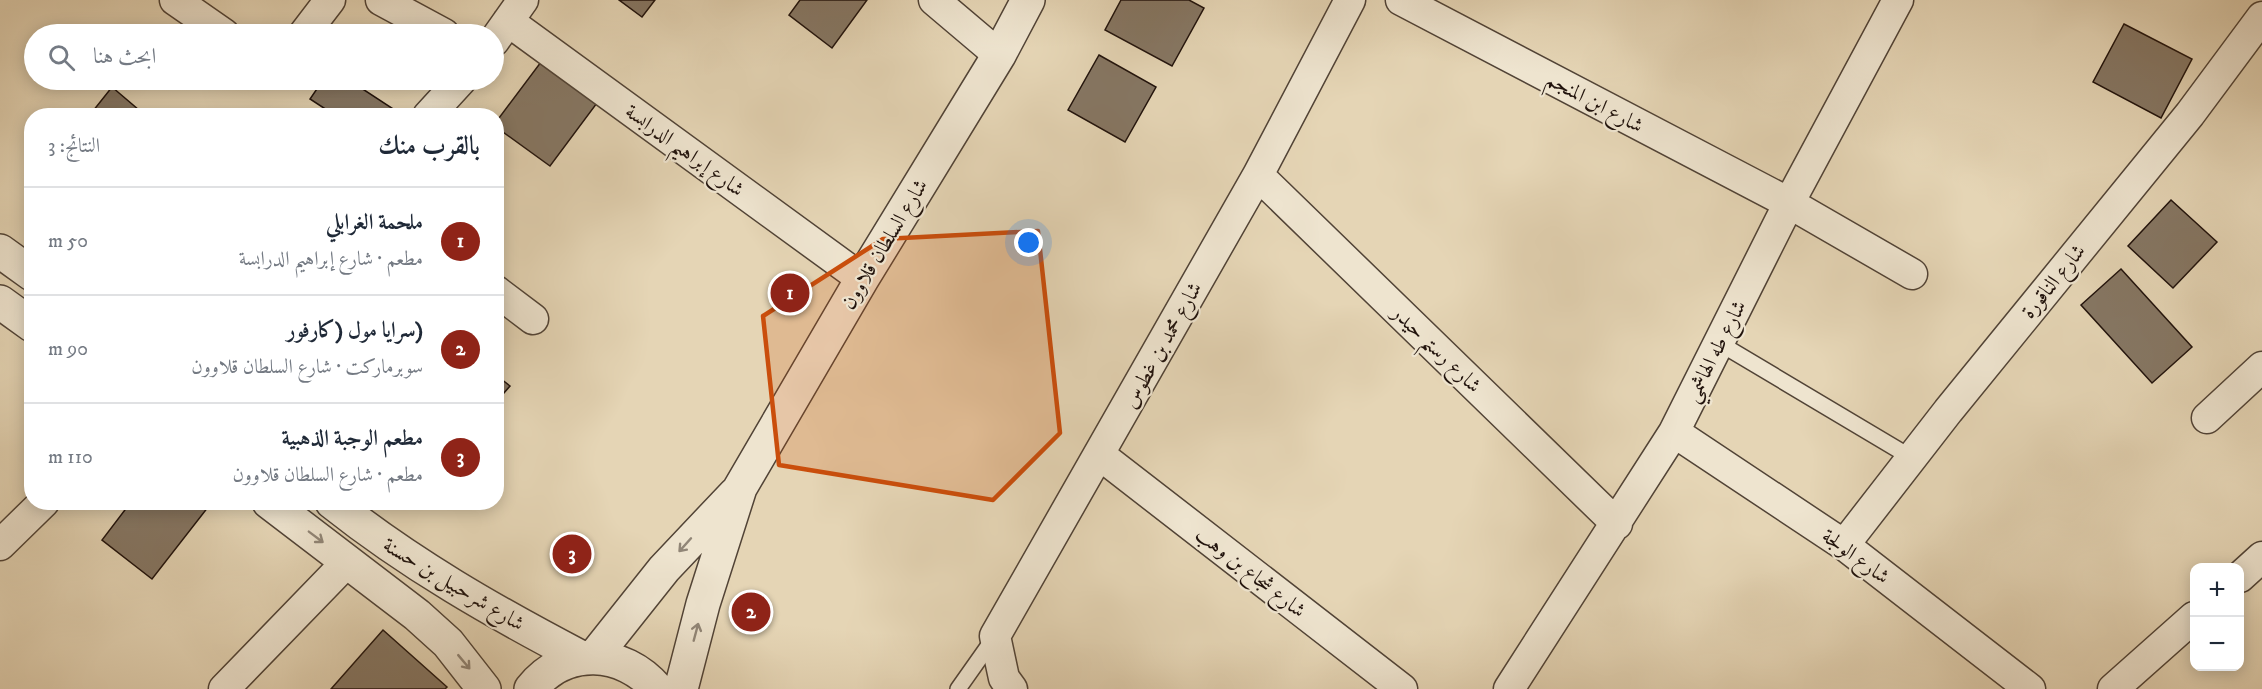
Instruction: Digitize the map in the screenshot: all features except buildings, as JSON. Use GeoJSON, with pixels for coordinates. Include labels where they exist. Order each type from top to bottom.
{"type":"FeatureCollection","features":[{"type":"Feature","properties":{"kind":"street"},"geometry":{"type":"LineString","coordinates":[[175,0],[210,24]]}},
{"type":"Feature","properties":{"kind":"street"},"geometry":{"type":"LineString","coordinates":[[312,24],[330,0]]}},
{"type":"Feature","properties":{"kind":"street"},"geometry":{"type":"LineString","coordinates":[[381,0],[425,24]]}},
{"type":"Feature","properties":{"kind":"street"},"geometry":{"type":"LineString","coordinates":[[934,0],[999,54]]}},
{"type":"Feature","properties":{"kind":"street","name":"شارع السلطان قلاوون"},"geometry":{"type":"LineString","coordinates":[[681,689],[706,594],[740,488],[862,279],[999,54],[1028,0]]}},
{"type":"Feature","properties":{"kind":"street","name":"شارع محمد بن غطوس"},"geometry":{"type":"LineString","coordinates":[[995,636],[1258,175],[1350,0]]}},
{"type":"Feature","properties":{"kind":"street","name":"شارع ابن المنجم"},"geometry":{"type":"LineString","coordinates":[[1401,0],[1789,203],[1912,273]]}},
{"type":"Feature","properties":{"kind":"street","name":"شارع طه الهاشمي"},"geometry":{"type":"LineString","coordinates":[[1509,689],[1674,432],[1789,203],[1898,0]]}},
{"type":"Feature","properties":{"kind":"street","name":"شارع الناقورة"},"geometry":{"type":"LineString","coordinates":[[1844,545],[1955,402],[2190,114],[2262,17]]}},
{"type":"Feature","properties":{"kind":"street","name":"شارع إبراهيم الدرابسة"},"geometry":{"type":"LineString","coordinates":[[508,20],[862,279]]}},
{"type":"Feature","properties":{"kind":"street"},"geometry":{"type":"LineString","coordinates":[[435,108],[452,90]]}},
{"type":"Feature","properties":{"kind":"street","name":"شارع رستم حيدر"},"geometry":{"type":"LineString","coordinates":[[1258,175],[1617,524]]}},
{"type":"Feature","properties":{"kind":"street"},"geometry":{"type":"LineString","coordinates":[[0,251],[24,268]]}},
{"type":"Feature","properties":{"kind":"street"},"geometry":{"type":"LineString","coordinates":[[504,297],[533,319]]}},
{"type":"Feature","properties":{"kind":"street"},"geometry":{"type":"LineString","coordinates":[[0,302],[24,320]]}},
{"type":"Feature","properties":{"kind":"street"},"geometry":{"type":"LineString","coordinates":[[2207,418],[2262,367]]}},
{"type":"Feature","properties":{"kind":"street","name":"شارع الولجة"},"geometry":{"type":"LineString","coordinates":[[1674,432],[1844,545],[2030,689]]}},
{"type":"Feature","properties":{"kind":"street","name":"شارع شجاع بن وهب"},"geometry":{"type":"LineString","coordinates":[[1100,455],[1402,689]]}},
{"type":"Feature","properties":{"kind":"street","name":"شارع السلطان قلاوون"},"geometry":{"type":"LineString","coordinates":[[588,657],[664,569],[740,488]]}},
{"type":"Feature","properties":{"kind":"street"},"geometry":{"type":"LineString","coordinates":[[0,545],[36,510]]}},
{"type":"Feature","properties":{"kind":"street","name":"شارع شرحبيل بن حسنة"},"geometry":{"type":"LineString","coordinates":[[279,510],[417,615],[448,643],[484,689]]}},
{"type":"Feature","properties":{"kind":"street","name":"شارع شرحبيل بن حسنة"},"geometry":{"type":"LineString","coordinates":[[342,510],[371,533],[430,573],[505,617],[588,657]]}},
{"type":"Feature","properties":{"kind":"street"},"geometry":{"type":"LineString","coordinates":[[2244,573],[2262,557]]}},
{"type":"Feature","properties":{"kind":"street"},"geometry":{"type":"LineString","coordinates":[[224,689],[348,561]]}},
{"type":"Feature","properties":{"kind":"street"},"geometry":{"type":"LineString","coordinates":[[2113,689],[2190,621]]}},
{"type":"Feature","properties":{"kind":"street"},"geometry":{"type":"LineString","coordinates":[[995,636],[1004,678],[1012,689]]}},
{"type":"Feature","properties":{"kind":"street"},"geometry":{"type":"LineString","coordinates":[[531,689],[538,680],[558,665],[588,657],[622,662],[646,676],[657,689]]}},
{"type":"Feature","properties":{"kind":"lane"},"geometry":{"type":"LineString","coordinates":[[1719,343],[1912,458]]}},
{"type":"Feature","properties":{"kind":"lane"},"geometry":{"type":"LineString","coordinates":[[958,689],[995,636]]}},
{"type":"Feature","properties":{"kind":"highlighted area"},"geometry":{"type":"Polygon","coordinates":[[[1038,231],[1060,433],[993,500],[779,465],[763,316],[883,239],[1038,231]]]}},
{"type":"Feature","properties":{"kind":"place","name":"ملحمة الغرابلي"},"geometry":{"type":"Point","coordinates":[790,293]}},
{"type":"Feature","properties":{"kind":"place","name":"مطعم الوجبة الذهبية"},"geometry":{"type":"Point","coordinates":[572,554]}},
{"type":"Feature","properties":{"kind":"place","name":"(سرايا مول (كارفور"},"geometry":{"type":"Point","coordinates":[751,612]}}]}
